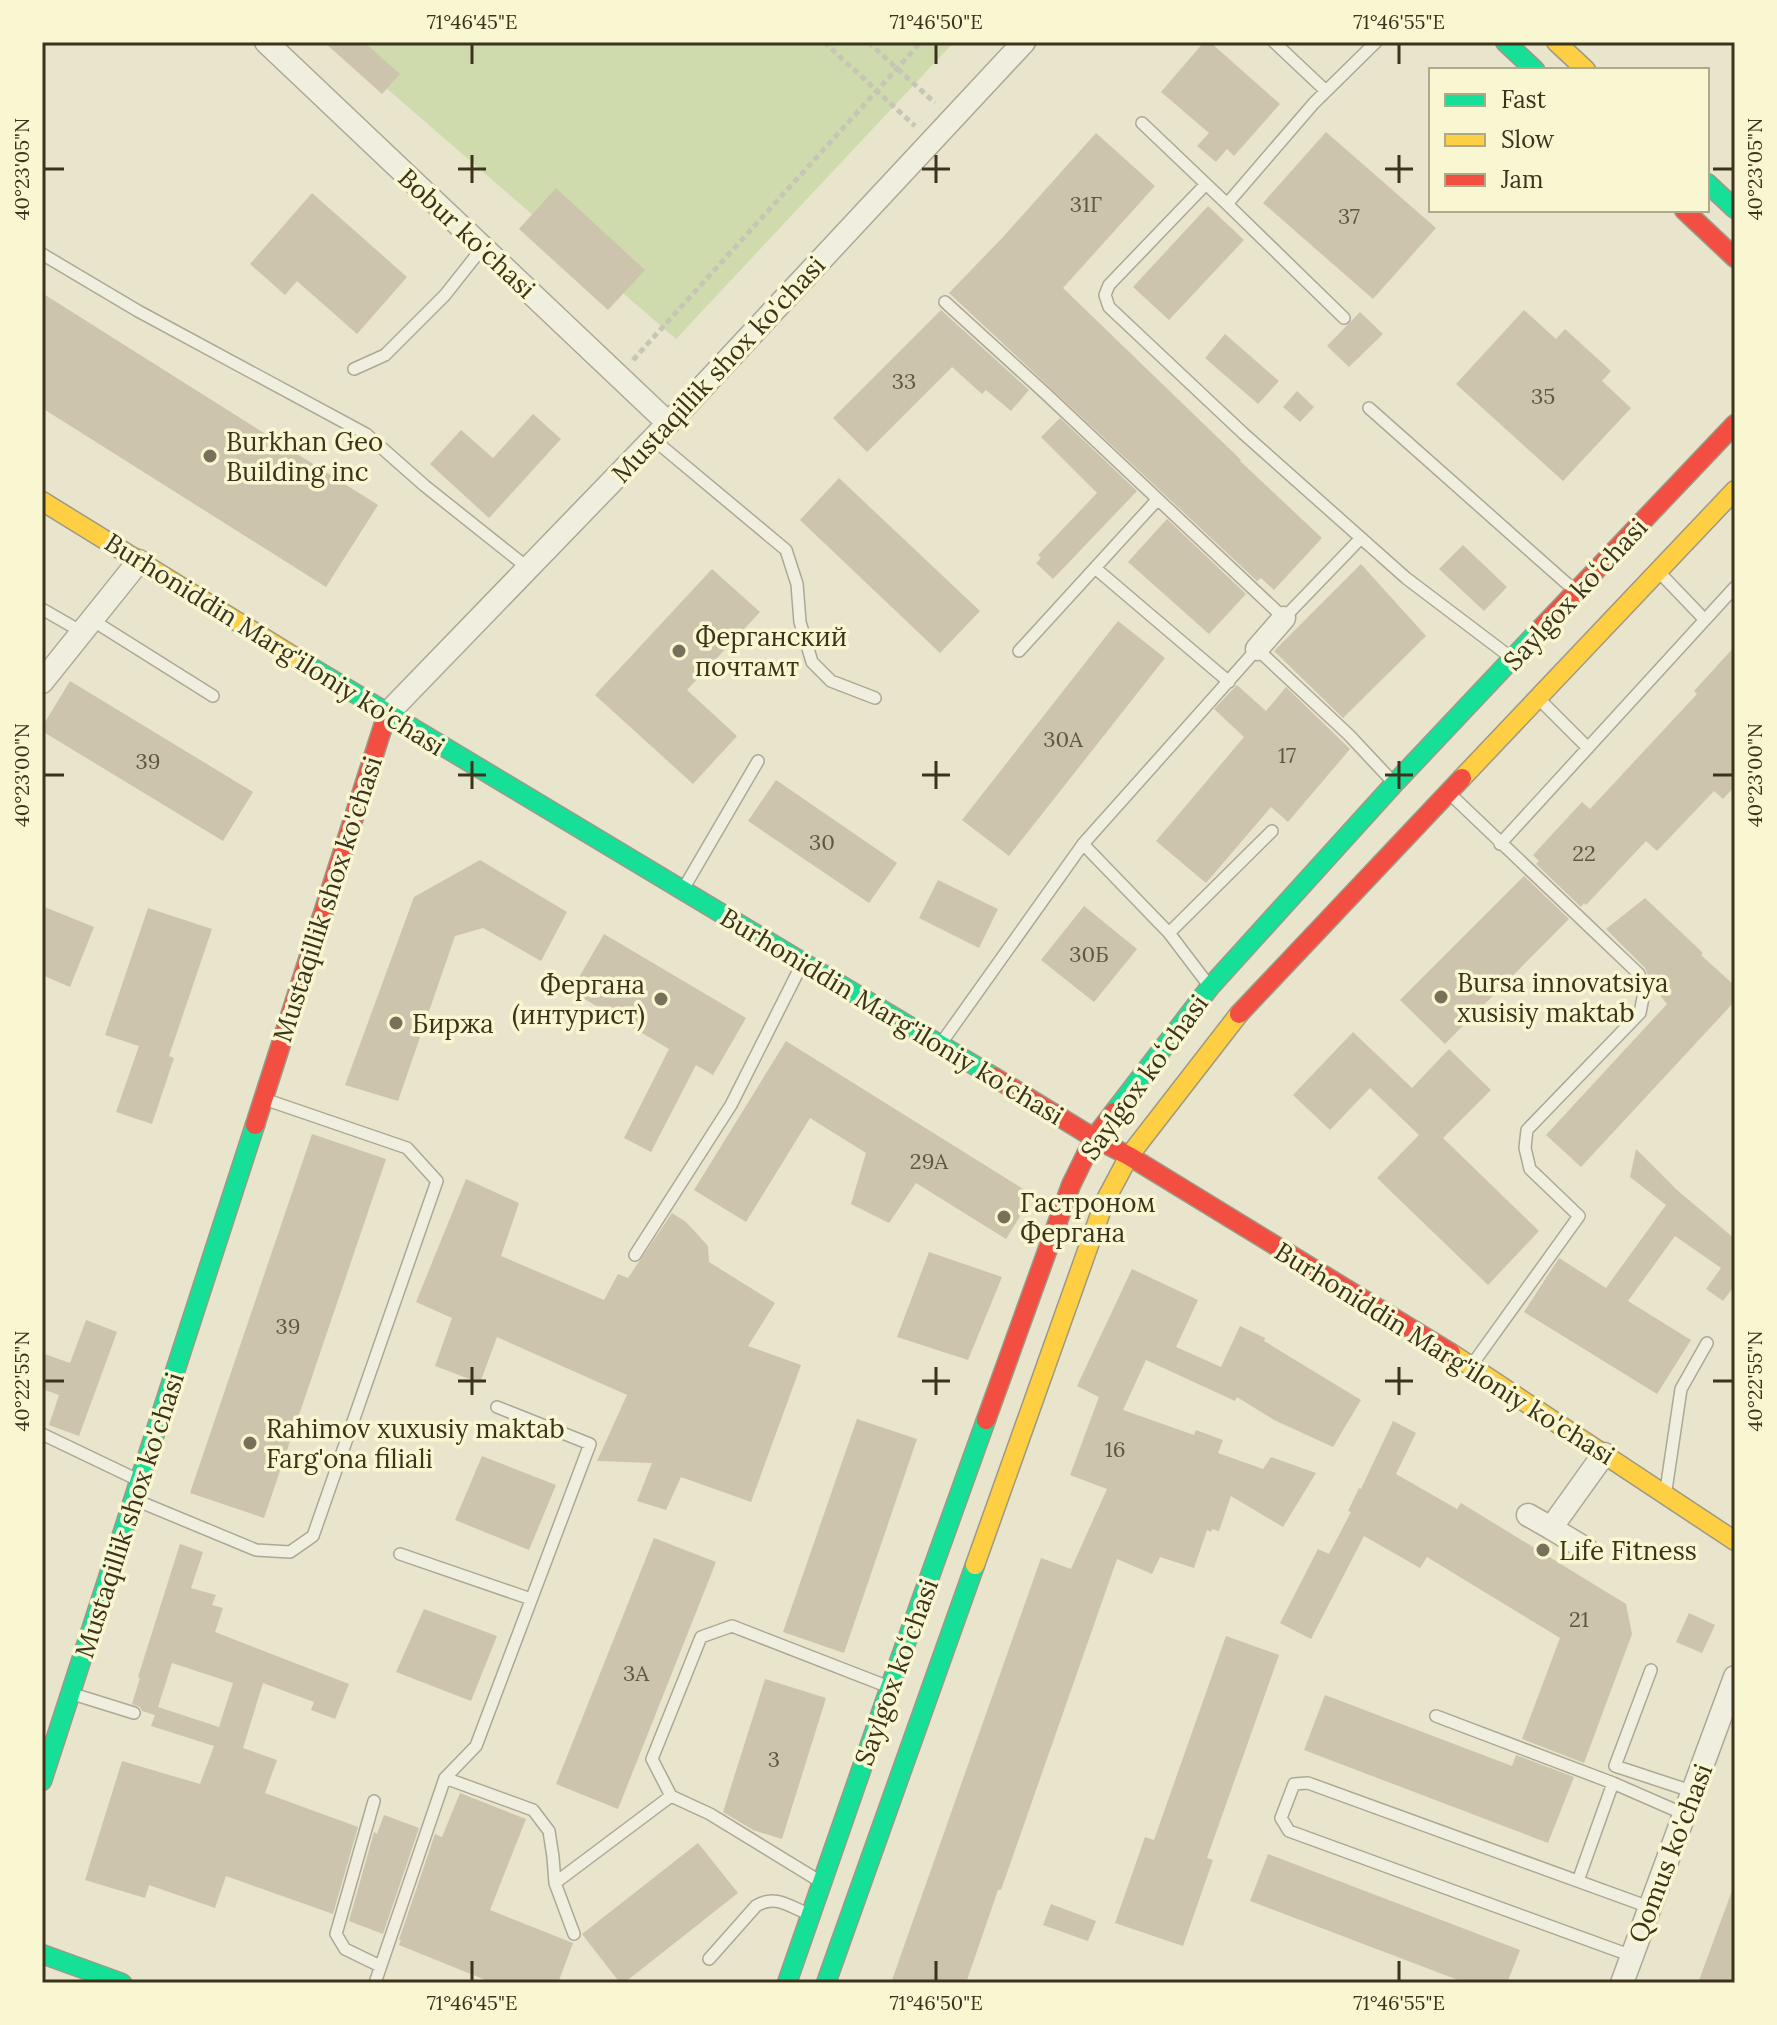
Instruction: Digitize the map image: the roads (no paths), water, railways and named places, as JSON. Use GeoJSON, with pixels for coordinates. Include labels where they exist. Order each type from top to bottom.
{"type":"FeatureCollection","features":[{"type":"Feature","properties":{"kind":"main road"},"geometry":{"type":"LineString","coordinates":[[1505,42],[1533,68]]}},
{"type":"Feature","properties":{"kind":"main road"},"geometry":{"type":"LineString","coordinates":[[1556,42],[1584,68]]}},
{"type":"Feature","properties":{"kind":"main road"},"geometry":{"type":"LineString","coordinates":[[1709,185],[1735,209]]}},
{"type":"Feature","properties":{"kind":"main road"},"geometry":{"type":"LineString","coordinates":[[1686,212],[1735,258]]}},
{"type":"Feature","properties":{"kind":"main road","name":"Saylgox koʻchasi"},"geometry":{"type":"LineString","coordinates":[[787,1983],[1071,1185],[1094,1138],[1210,987],[1394,784],[1735,424]]}},
{"type":"Feature","properties":{"kind":"main road","name":"Saylgox koʻchasi"},"geometry":{"type":"LineString","coordinates":[[826,1983],[1104,1203],[1129,1156],[1248,1003],[1735,490]]}},
{"type":"Feature","properties":{"kind":"main road","name":"Burhoniddin Marg'iloniy ko'chasi"},"geometry":{"type":"LineString","coordinates":[[42,501],[387,714],[1094,1138],[1129,1156],[1472,1366],[1735,1541]]}},
{"type":"Feature","properties":{"kind":"main road","name":"Mustaqillik shox ko'chasi"},"geometry":{"type":"LineString","coordinates":[[42,1781],[387,714]]}},
{"type":"Feature","properties":{"kind":"main road"},"geometry":{"type":"LineString","coordinates":[[42,1954],[122,1983]]}},
{"type":"Feature","properties":{"kind":"street","name":"Bobur ko'chasi"},"geometry":{"type":"LineString","coordinates":[[266,42],[483,247],[661,431]]}},
{"type":"Feature","properties":{"kind":"street","name":"Mustaqillik shox ko'chasi"},"geometry":{"type":"LineString","coordinates":[[387,714],[661,431],[1024,42]]}},
{"type":"Feature","properties":{"kind":"street"},"geometry":{"type":"LineString","coordinates":[[42,682],[139,561]]}},
{"type":"Feature","properties":{"kind":"street"},"geometry":{"type":"LineString","coordinates":[[1257,649],[1284,618]]}},
{"type":"Feature","properties":{"kind":"street"},"geometry":{"type":"LineString","coordinates":[[1551,1528],[1604,1454]]}},
{"type":"Feature","properties":{"kind":"street"},"geometry":{"type":"LineString","coordinates":[[1528,1515],[1586,1549]]}},
{"type":"Feature","properties":{"kind":"street","name":"Qomus ko'chasi"},"geometry":{"type":"LineString","coordinates":[[1622,1983],[1735,1677]]}},
{"type":"Feature","properties":{"kind":"lane"},"geometry":{"type":"LineString","coordinates":[[1274,42],[1326,91]]}},
{"type":"Feature","properties":{"kind":"lane"},"geometry":{"type":"LineString","coordinates":[[1227,204],[1326,91],[1376,42]]}},
{"type":"Feature","properties":{"kind":"lane"},"geometry":{"type":"LineString","coordinates":[[1142,123],[1344,318]]}},
{"type":"Feature","properties":{"kind":"lane"},"geometry":{"type":"LineString","coordinates":[[1206,184],[1109,285],[1105,295],[1109,307],[1244,434],[1406,578],[1513,659]]}},
{"type":"Feature","properties":{"kind":"lane"},"geometry":{"type":"LineString","coordinates":[[354,369],[385,355],[445,295],[483,247]]}},
{"type":"Feature","properties":{"kind":"lane"},"geometry":{"type":"LineString","coordinates":[[42,254],[138,311],[366,434],[425,486],[528,568]]}},
{"type":"Feature","properties":{"kind":"lane"},"geometry":{"type":"LineString","coordinates":[[945,302],[1284,618],[1361,538]]}},
{"type":"Feature","properties":{"kind":"lane"},"geometry":{"type":"LineString","coordinates":[[1369,408],[1577,592]]}},
{"type":"Feature","properties":{"kind":"lane"},"geometry":{"type":"LineString","coordinates":[[661,431],[786,550],[797,584],[800,622],[812,662],[831,681],[875,698]]}},
{"type":"Feature","properties":{"kind":"lane"},"geometry":{"type":"LineString","coordinates":[[1019,651],[1157,500]]}},
{"type":"Feature","properties":{"kind":"lane"},"geometry":{"type":"LineString","coordinates":[[1095,568],[1229,682]]}},
{"type":"Feature","properties":{"kind":"lane"},"geometry":{"type":"LineString","coordinates":[[1658,571],[1705,620]]}},
{"type":"Feature","properties":{"kind":"lane"},"geometry":{"type":"LineString","coordinates":[[1500,844],[1735,587]]}},
{"type":"Feature","properties":{"kind":"lane"},"geometry":{"type":"LineString","coordinates":[[42,609],[87,626],[213,696]]}},
{"type":"Feature","properties":{"kind":"lane"},"geometry":{"type":"LineString","coordinates":[[940,1045],[1083,844],[1257,649],[1349,735],[1394,784]]}},
{"type":"Feature","properties":{"kind":"lane"},"geometry":{"type":"LineString","coordinates":[[1538,698],[1588,748]]}},
{"type":"Feature","properties":{"kind":"lane"},"geometry":{"type":"LineString","coordinates":[[682,890],[758,761]]}},
{"type":"Feature","properties":{"kind":"lane"},"geometry":{"type":"LineString","coordinates":[[1447,792],[1639,974],[1644,992],[1640,1013],[1527,1130],[1525,1148],[1530,1169],[1579,1216],[1472,1366]]}},
{"type":"Feature","properties":{"kind":"lane"},"geometry":{"type":"LineString","coordinates":[[1169,933],[1272,831]]}},
{"type":"Feature","properties":{"kind":"lane"},"geometry":{"type":"LineString","coordinates":[[1083,844],[1169,933],[1210,987]]}},
{"type":"Feature","properties":{"kind":"lane"},"geometry":{"type":"LineString","coordinates":[[635,1255],[731,1105],[803,961]]}},
{"type":"Feature","properties":{"kind":"lane"},"geometry":{"type":"LineString","coordinates":[[42,1434],[138,1490],[256,1550],[290,1552],[313,1536],[437,1181],[407,1148],[262,1098]]}},
{"type":"Feature","properties":{"kind":"lane"},"geometry":{"type":"LineString","coordinates":[[1665,1494],[1681,1389],[1707,1343]]}},
{"type":"Feature","properties":{"kind":"lane"},"geometry":{"type":"LineString","coordinates":[[375,1983],[445,1778],[476,1746],[590,1444],[497,1407]]}},
{"type":"Feature","properties":{"kind":"lane"},"geometry":{"type":"LineString","coordinates":[[400,1554],[531,1599]]}},
{"type":"Feature","properties":{"kind":"lane"},"geometry":{"type":"LineString","coordinates":[[821,1882],[710,1814],[671,1796],[652,1759],[701,1637],[732,1626],[890,1687]]}},
{"type":"Feature","properties":{"kind":"lane"},"geometry":{"type":"LineString","coordinates":[[1651,1670],[1615,1766],[1694,1792]]}},
{"type":"Feature","properties":{"kind":"lane"},"geometry":{"type":"LineString","coordinates":[[71,1693],[134,1713]]}},
{"type":"Feature","properties":{"kind":"lane"},"geometry":{"type":"LineString","coordinates":[[1436,1716],[1613,1783],[1684,1814]]}},
{"type":"Feature","properties":{"kind":"lane"},"geometry":{"type":"LineString","coordinates":[[445,1778],[533,1810],[549,1831],[555,1883],[574,1934]]}},
{"type":"Feature","properties":{"kind":"lane"},"geometry":{"type":"LineString","coordinates":[[1632,1956],[1289,1831],[1281,1818],[1294,1784],[1308,1783],[1649,1907]]}},
{"type":"Feature","properties":{"kind":"lane"},"geometry":{"type":"LineString","coordinates":[[1578,1881],[1613,1783]]}},
{"type":"Feature","properties":{"kind":"lane"},"geometry":{"type":"LineString","coordinates":[[555,1883],[671,1796]]}},
{"type":"Feature","properties":{"kind":"lane"},"geometry":{"type":"LineString","coordinates":[[374,1801],[336,1934],[345,1949],[380,1966]]}},
{"type":"Feature","properties":{"kind":"lane"},"geometry":{"type":"LineString","coordinates":[[709,1959],[764,1901],[776,1900],[810,1915]]}},
{"type":"Feature","properties":{"kind":"place","name":"Burkhan Geo Building inc"},"geometry":{"type":"Point","coordinates":[210,456]}},
{"type":"Feature","properties":{"kind":"place","name":"Ферганский почтамт"},"geometry":{"type":"Point","coordinates":[679,651]}},
{"type":"Feature","properties":{"kind":"place","name":"Bursa innovatsiya xusisiy maktab"},"geometry":{"type":"Point","coordinates":[1441,997]}},
{"type":"Feature","properties":{"kind":"place","name":"Фергана (интурист)"},"geometry":{"type":"Point","coordinates":[661,999]}},
{"type":"Feature","properties":{"kind":"place","name":"Биржа"},"geometry":{"type":"Point","coordinates":[396,1023]}},
{"type":"Feature","properties":{"kind":"place","name":"Гастроном Фергана"},"geometry":{"type":"Point","coordinates":[1004,1217]}},
{"type":"Feature","properties":{"kind":"place","name":"Rahimov xuxusiy maktab Farg'ona filiali"},"geometry":{"type":"Point","coordinates":[250,1443]}},
{"type":"Feature","properties":{"kind":"place","name":"Life Fitness"},"geometry":{"type":"Point","coordinates":[1543,1550]}}]}
